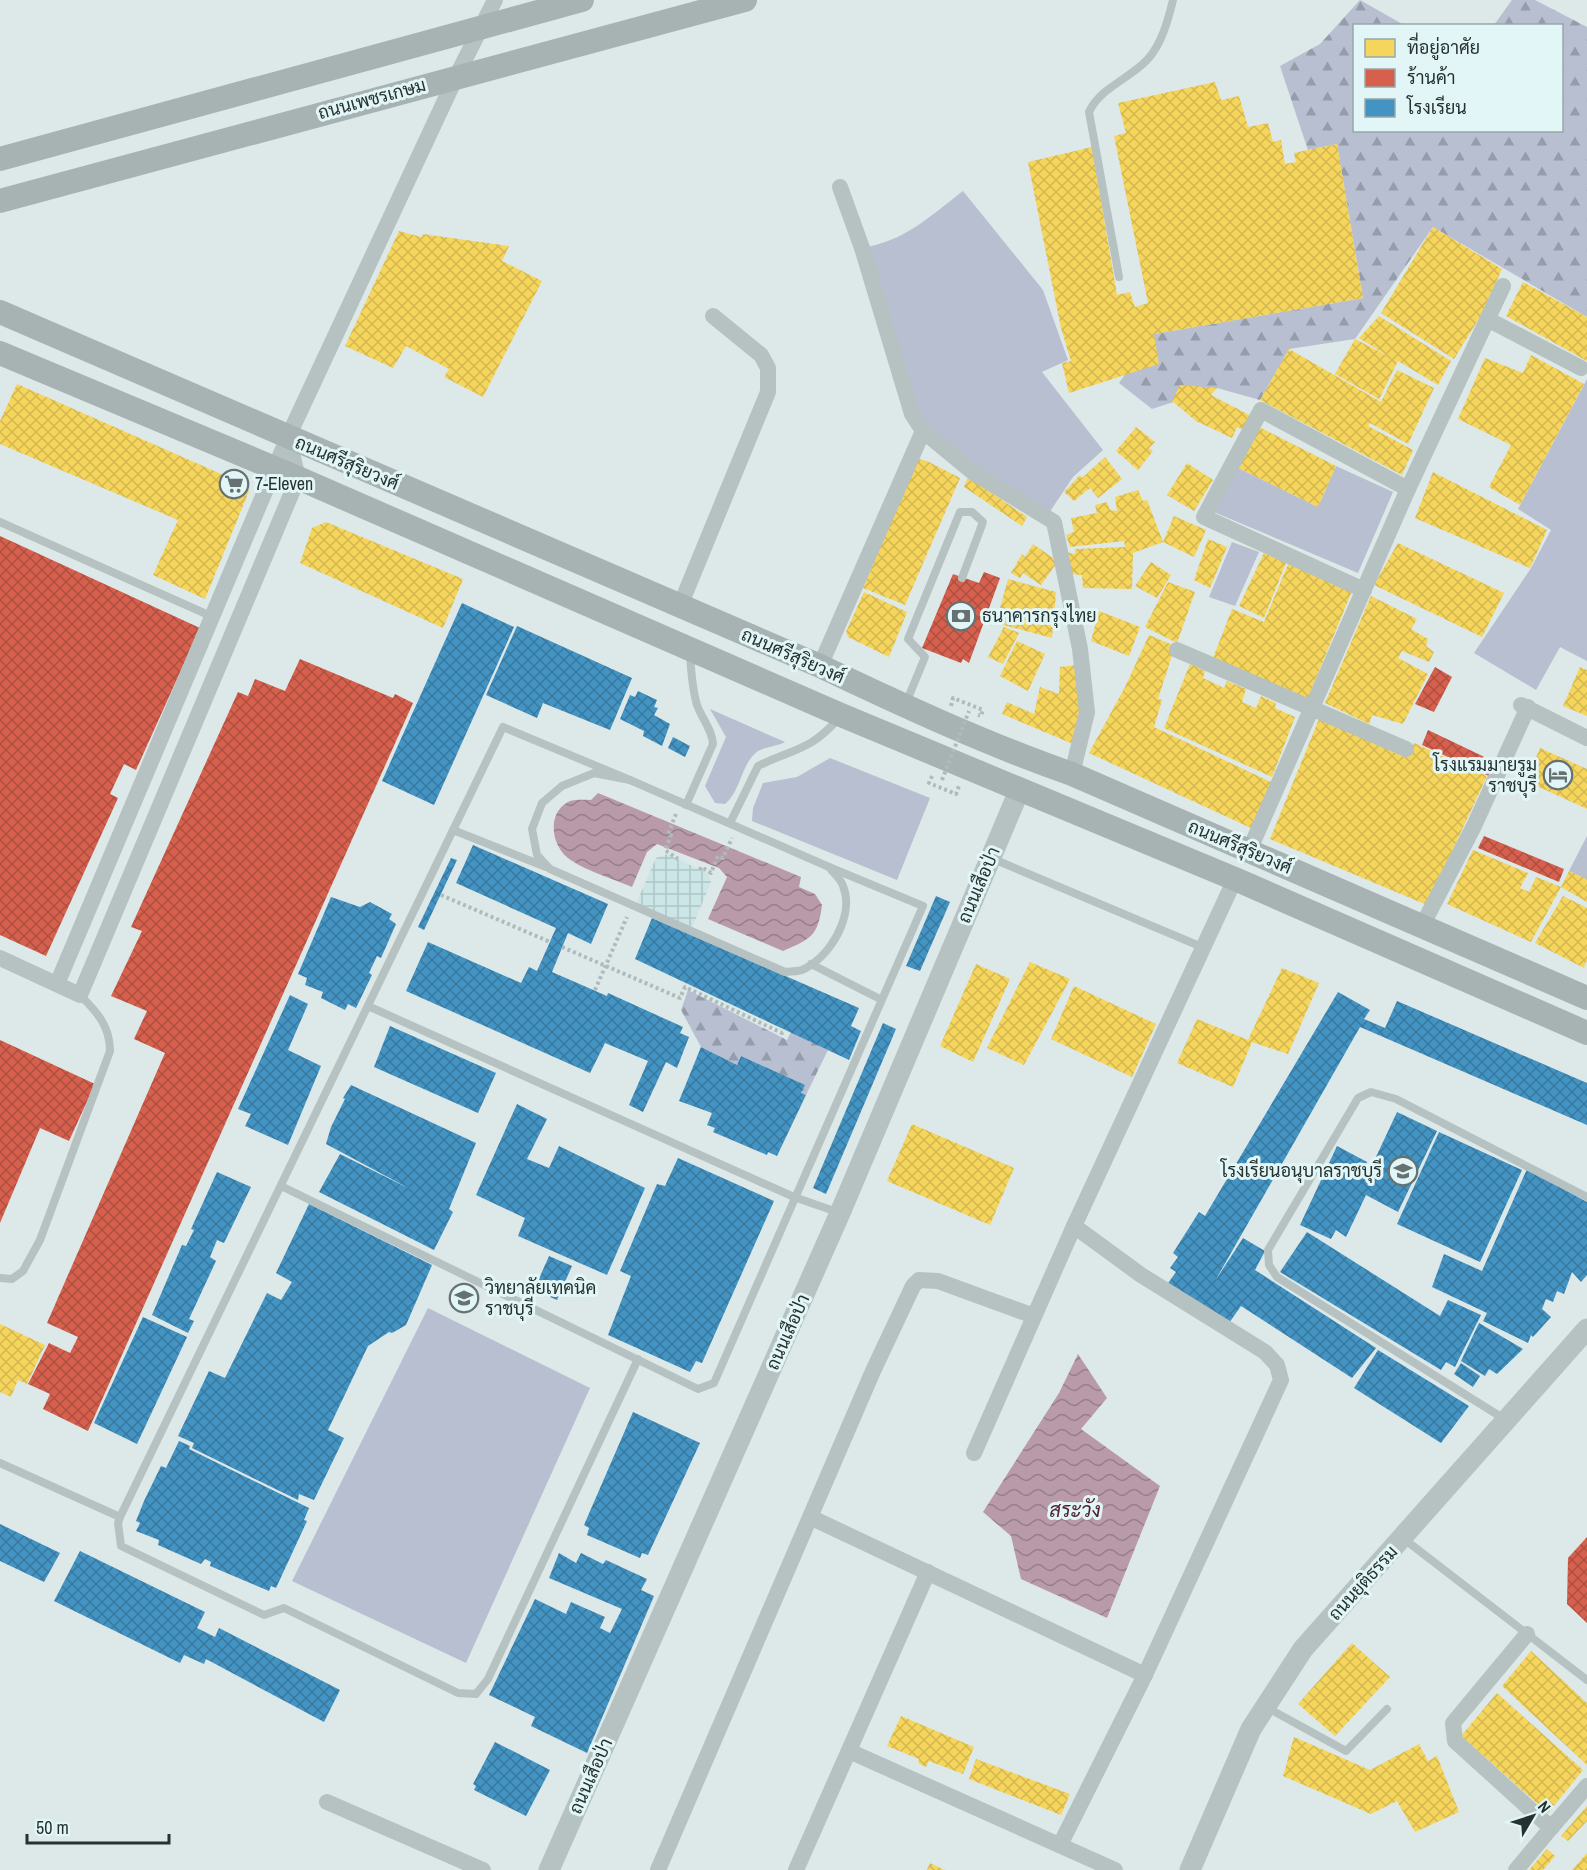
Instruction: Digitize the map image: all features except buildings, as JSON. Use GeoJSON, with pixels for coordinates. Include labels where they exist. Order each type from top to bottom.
{"type":"FeatureCollection","features":[{"type":"Feature","properties":{"kind":"main road"},"geometry":{"type":"LineString","coordinates":[[0,159],[582,0]]}},
{"type":"Feature","properties":{"kind":"main road","name":"ถนนเพชรเกษม"},"geometry":{"type":"LineString","coordinates":[[0,201],[745,0]]}},
{"type":"Feature","properties":{"kind":"main road","name":"ถนนศรีสุริยวงศ์"},"geometry":{"type":"LineString","coordinates":[[0,312],[819,666],[904,706],[1032,760],[1072,774],[1587,998]]}},
{"type":"Feature","properties":{"kind":"main road","name":"ถนนศรีสุริยวงศ์"},"geometry":{"type":"LineString","coordinates":[[0,353],[275,468],[841,715],[1234,879],[1587,1033]]}},
{"type":"Feature","properties":{"kind":"main road"},"geometry":{"type":"LineString","coordinates":[[1019,791],[1032,760]]}},
{"type":"Feature","properties":{"kind":"main road"},"geometry":{"type":"LineString","coordinates":[[1234,879],[1249,851]]}},
{"type":"Feature","properties":{"kind":"street"},"geometry":{"type":"LineString","coordinates":[[57,984],[288,437],[456,77],[495,0]]}},
{"type":"Feature","properties":{"kind":"street"},"geometry":{"type":"LineString","coordinates":[[840,187],[862,248],[912,414],[923,431],[974,474],[1054,522],[1080,650],[1088,712],[1072,774]]}},
{"type":"Feature","properties":{"kind":"street"},"geometry":{"type":"LineString","coordinates":[[1249,851],[1408,489],[1503,286]]}},
{"type":"Feature","properties":{"kind":"street"},"geometry":{"type":"LineString","coordinates":[[680,606],[768,392],[768,368],[761,355],[713,316]]}},
{"type":"Feature","properties":{"kind":"street"},"geometry":{"type":"LineString","coordinates":[[1487,319],[1581,368]]}},
{"type":"Feature","properties":{"kind":"street"},"geometry":{"type":"LineString","coordinates":[[1364,590],[1204,517],[1262,410],[1408,489]]}},
{"type":"Feature","properties":{"kind":"street"},"geometry":{"type":"LineString","coordinates":[[819,666],[923,431]]}},
{"type":"Feature","properties":{"kind":"street"},"geometry":{"type":"LineString","coordinates":[[0,958],[80,995],[298,478],[288,437]]}},
{"type":"Feature","properties":{"kind":"street"},"geometry":{"type":"LineString","coordinates":[[1177,650],[1406,749]]}},
{"type":"Feature","properties":{"kind":"street"},"geometry":{"type":"LineString","coordinates":[[1422,926],[1480,819],[1524,706],[1587,738]]}},
{"type":"Feature","properties":{"kind":"street","name":"ถนนเสือป่า"},"geometry":{"type":"LineString","coordinates":[[549,1870],[840,1213],[1019,791]]}},
{"type":"Feature","properties":{"kind":"street"},"geometry":{"type":"LineString","coordinates":[[138,793],[162,803]]}},
{"type":"Feature","properties":{"kind":"street"},"geometry":{"type":"LineString","coordinates":[[974,1453],[1074,1227],[1234,879]]}},
{"type":"Feature","properties":{"kind":"street"},"geometry":{"type":"LineString","coordinates":[[1060,1845],[1145,1675],[1281,1380],[1277,1365],[1265,1352],[1141,1275],[1074,1227]]}},
{"type":"Feature","properties":{"kind":"street"},"geometry":{"type":"LineString","coordinates":[[658,1870],[812,1518],[873,1371],[913,1286],[919,1280],[938,1281],[1034,1316]]}},
{"type":"Feature","properties":{"kind":"street","name":"ถนนยุติธรรม"},"geometry":{"type":"LineString","coordinates":[[1190,1870],[1251,1729],[1303,1649],[1404,1539],[1587,1329]]}},
{"type":"Feature","properties":{"kind":"street"},"geometry":{"type":"LineString","coordinates":[[812,1518],[1145,1675]]}},
{"type":"Feature","properties":{"kind":"street"},"geometry":{"type":"LineString","coordinates":[[796,1870],[928,1572]]}},
{"type":"Feature","properties":{"kind":"street"},"geometry":{"type":"LineString","coordinates":[[1527,1634],[1453,1723],[1455,1741],[1551,1828]]}},
{"type":"Feature","properties":{"kind":"street"},"geometry":{"type":"LineString","coordinates":[[849,1751],[1115,1870]]}},
{"type":"Feature","properties":{"kind":"street"},"geometry":{"type":"LineString","coordinates":[[1516,1870],[1587,1786]]}},
{"type":"Feature","properties":{"kind":"street"},"geometry":{"type":"LineString","coordinates":[[327,1802],[483,1870]]}},
{"type":"Feature","properties":{"kind":"lane"},"geometry":{"type":"LineString","coordinates":[[1119,277],[1089,112],[1095,99],[1147,60],[1158,44],[1173,0]]}},
{"type":"Feature","properties":{"kind":"lane"},"geometry":{"type":"LineString","coordinates":[[904,706],[927,655],[908,639],[960,512],[972,512],[983,522],[962,578]]}},
{"type":"Feature","properties":{"kind":"lane"},"geometry":{"type":"LineString","coordinates":[[0,522],[213,617]]}},
{"type":"Feature","properties":{"kind":"lane"},"geometry":{"type":"LineString","coordinates":[[686,805],[713,744],[713,735],[698,708],[693,690],[690,649]]}},
{"type":"Feature","properties":{"kind":"lane"},"geometry":{"type":"LineString","coordinates":[[730,823],[758,766],[803,749],[824,736],[841,715]]}},
{"type":"Feature","properties":{"kind":"lane"},"geometry":{"type":"LineString","coordinates":[[281,1185],[638,1359],[698,1389],[714,1383],[880,999],[923,906],[503,727],[120,1517],[118,1523],[120,1546],[264,1615],[284,1608],[458,1694],[476,1694],[488,1679],[638,1359]]}},
{"type":"Feature","properties":{"kind":"lane"},"geometry":{"type":"LineString","coordinates":[[550,869],[537,855],[532,829],[542,803],[562,786],[594,773],[630,780]]}},
{"type":"Feature","properties":{"kind":"lane"},"geometry":{"type":"LineString","coordinates":[[453,830],[550,869],[785,972],[802,970],[824,955],[838,932],[846,903],[843,885],[829,867]]}},
{"type":"Feature","properties":{"kind":"lane"},"geometry":{"type":"LineString","coordinates":[[991,858],[1202,947]]}},
{"type":"Feature","properties":{"kind":"lane"},"geometry":{"type":"LineString","coordinates":[[811,964],[880,999]]}},
{"type":"Feature","properties":{"kind":"lane"},"geometry":{"type":"LineString","coordinates":[[0,1278],[12,1279],[23,1271],[40,1240],[110,1051],[110,1035],[100,1016],[80,995]]}},
{"type":"Feature","properties":{"kind":"lane"},"geometry":{"type":"LineString","coordinates":[[368,1006],[795,1197],[840,1213]]}},
{"type":"Feature","properties":{"kind":"lane"},"geometry":{"type":"LineString","coordinates":[[1507,1421],[1277,1276],[1269,1265],[1268,1250],[1358,1098],[1371,1092],[1396,1099],[1587,1197]]}},
{"type":"Feature","properties":{"kind":"lane"},"geometry":{"type":"LineString","coordinates":[[0,1463],[120,1517]]}},
{"type":"Feature","properties":{"kind":"lane"},"geometry":{"type":"LineString","coordinates":[[1404,1539],[1587,1680]]}},
{"type":"Feature","properties":{"kind":"lane"},"geometry":{"type":"LineString","coordinates":[[1265,1707],[1346,1751],[1387,1709]]}},
{"type":"Feature","properties":{"kind":"path"},"geometry":{"type":"LineString","coordinates":[[953,698],[983,710],[981,716],[969,711],[942,780],[932,776],[929,783],[956,794]]}},
{"type":"Feature","properties":{"kind":"path"},"geometry":{"type":"LineString","coordinates":[[674,818],[665,850],[679,857],[678,859]]}},
{"type":"Feature","properties":{"kind":"path"},"geometry":{"type":"LineString","coordinates":[[700,870],[701,867],[711,873],[718,856],[723,858],[731,839]]}},
{"type":"Feature","properties":{"kind":"path"},"geometry":{"type":"LineString","coordinates":[[441,895],[550,942]]}},
{"type":"Feature","properties":{"kind":"path"},"geometry":{"type":"LineString","coordinates":[[595,990],[632,905]]}},
{"type":"Feature","properties":{"kind":"path"},"geometry":{"type":"LineString","coordinates":[[562,947],[680,998],[686,987],[782,1033],[784,1029]]}},
{"type":"Feature","properties":{"kind":"green space"},"geometry":{"type":"Polygon","coordinates":[[[1360,0],[1402,24],[1353,24],[1353,132],[1563,132],[1563,24],[1495,24],[1512,0],[1535,0],[1587,27],[1587,317],[1433,227],[1355,339],[1289,349],[1260,400],[1217,388],[1152,409],[1119,383],[1154,334],[1363,298],[1337,144],[1308,150],[1280,66],[1320,44],[1360,0]]]}},
{"type":"Feature","properties":{"kind":"green space"},"geometry":{"type":"Polygon","coordinates":[[[963,191],[1043,290],[1068,360],[1042,372],[1103,450],[1073,477],[1047,516],[923,431],[862,248],[877,245],[904,234],[963,191]]]}},
{"type":"Feature","properties":{"kind":"green space"},"geometry":{"type":"Polygon","coordinates":[[[1587,379],[1587,661],[1560,647],[1536,690],[1474,653],[1531,568],[1551,530],[1518,509],[1587,379]]]}},
{"type":"Feature","properties":{"kind":"green space"},"geometry":{"type":"Polygon","coordinates":[[[1336,466],[1393,492],[1358,573],[1214,512],[1236,467],[1318,507],[1336,466]]]}},
{"type":"Feature","properties":{"kind":"green space"},"geometry":{"type":"Polygon","coordinates":[[[1232,542],[1259,552],[1235,606],[1209,597],[1232,542]]]}},
{"type":"Feature","properties":{"kind":"green space"},"geometry":{"type":"Polygon","coordinates":[[[710,709],[785,742],[758,751],[752,756],[735,792],[725,804],[715,803],[705,786],[726,737],[710,709]]]}},
{"type":"Feature","properties":{"kind":"green space"},"geometry":{"type":"Polygon","coordinates":[[[830,758],[930,798],[897,880],[752,821],[753,808],[763,783],[797,777],[830,758]]]}},
{"type":"Feature","properties":{"kind":"green space"},"geometry":{"type":"Polygon","coordinates":[[[1587,836],[1587,893],[1569,871],[1587,836]]]}},
{"type":"Feature","properties":{"kind":"green space"},"geometry":{"type":"Polygon","coordinates":[[[688,990],[787,1040],[791,1032],[828,1050],[806,1095],[801,1093],[804,1085],[741,1056],[737,1065],[701,1047],[681,1010],[688,990]]]}},
{"type":"Feature","properties":{"kind":"green space"},"geometry":{"type":"Polygon","coordinates":[[[428,1308],[590,1388],[466,1663],[292,1581],[428,1308]]]}},
{"type":"Feature","properties":{"kind":"shaded area"},"geometry":{"type":"Polygon","coordinates":[[[667,854],[707,873],[711,882],[691,930],[635,906],[656,858],[667,854]]]}},
{"type":"Feature","properties":{"kind":"water"},"geometry":{"type":"Polygon","coordinates":[[[598,793],[801,877],[799,887],[815,894],[822,905],[818,924],[812,935],[783,951],[708,919],[727,877],[719,868],[657,844],[647,852],[632,887],[574,862],[562,852],[558,845],[554,821],[561,807],[568,802],[591,800],[598,793]]]}},
{"type":"Feature","properties":{"kind":"water","name":"สระวัง"},"geometry":{"type":"Polygon","coordinates":[[[1078,1354],[1107,1398],[1081,1429],[1160,1486],[1107,1618],[1021,1579],[1011,1536],[983,1512],[1059,1393],[1078,1354]]]}},
{"type":"Feature","properties":{"kind":"place","name":"7-Eleven"},"geometry":{"type":"Point","coordinates":[234,484]}},
{"type":"Feature","properties":{"kind":"place","name":"ธนาคารกรุงไทย"},"geometry":{"type":"Point","coordinates":[961,616]}},
{"type":"Feature","properties":{"kind":"place","name":"โรงแรมมายรูม ราชบุรี"},"geometry":{"type":"Point","coordinates":[1558,775]}},
{"type":"Feature","properties":{"kind":"place","name":"โรงเรียนอนุบาลราชบุรี"},"geometry":{"type":"Point","coordinates":[1403,1171]}},
{"type":"Feature","properties":{"kind":"place","name":"วิทยาลัยเทคนิค ราชบุรี"},"geometry":{"type":"Point","coordinates":[464,1298]}}]}
